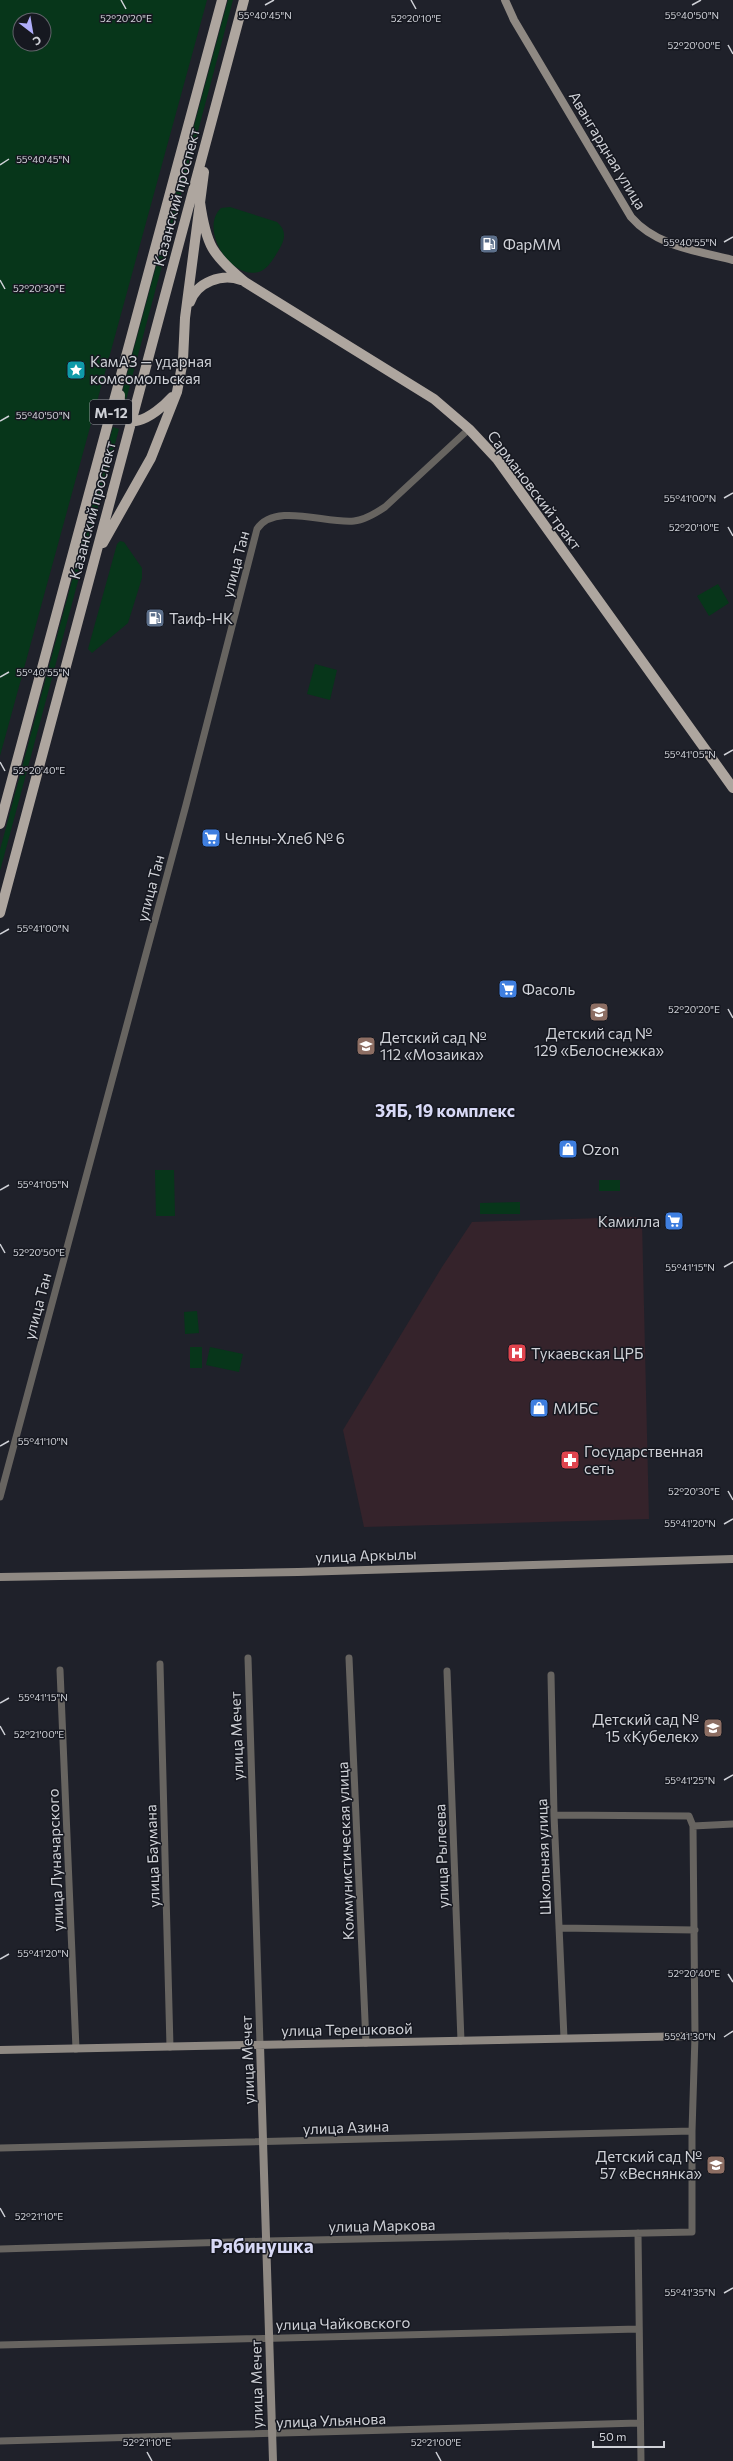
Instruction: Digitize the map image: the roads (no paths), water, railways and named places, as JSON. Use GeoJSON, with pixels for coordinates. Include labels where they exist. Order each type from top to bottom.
{"type":"FeatureCollection","features":[{"type":"Feature","properties":{"kind":"main road","name":"Казанский проспект"},"geometry":{"type":"LineString","coordinates":[[0,824],[222,0]]}},
{"type":"Feature","properties":{"kind":"main road","name":"Казанский проспект"},"geometry":{"type":"LineString","coordinates":[[0,913],[244,0]]}},
{"type":"Feature","properties":{"kind":"main road"},"geometry":{"type":"LineString","coordinates":[[97,553],[151,458],[177,392],[183,360],[185,318],[208,133]]}},
{"type":"Feature","properties":{"kind":"main road","name":"Сармановский тракт"},"geometry":{"type":"LineString","coordinates":[[200,202],[203,229],[210,245],[222,263],[245,282],[404,378],[434,399],[469,429],[497,459],[733,788]]}},
{"type":"Feature","properties":{"kind":"main road","name":"Сармановский тракт"},"geometry":{"type":"LineString","coordinates":[[185,318],[192,297],[198,288],[217,279],[233,277],[245,282]]}},
{"type":"Feature","properties":{"kind":"main road"},"geometry":{"type":"LineString","coordinates":[[122,371],[119,408],[122,415],[132,421],[141,421],[162,409],[177,392]]}},
{"type":"Feature","properties":{"kind":"street","name":"Авангардная улица"},"geometry":{"type":"LineString","coordinates":[[505,0],[514,20],[631,217],[645,231],[668,243],[733,260]]}},
{"type":"Feature","properties":{"kind":"street","name":"улица Тан"},"geometry":{"type":"LineString","coordinates":[[0,1498],[186,806],[256,529],[261,523],[273,516],[354,521],[372,515],[386,508],[469,429]]}},
{"type":"Feature","properties":{"kind":"street","name":"улица Аркылы"},"geometry":{"type":"LineString","coordinates":[[0,1577],[290,1572],[733,1559]]}},
{"type":"Feature","properties":{"kind":"street","name":"улица Мечет"},"geometry":{"type":"LineString","coordinates":[[248,1658],[273,2461]]}},
{"type":"Feature","properties":{"kind":"street","name":"Коммунистическая улица"},"geometry":{"type":"LineString","coordinates":[[350,1658],[366,2043]]}},
{"type":"Feature","properties":{"kind":"street","name":"улица Баумана"},"geometry":{"type":"LineString","coordinates":[[160,1664],[170,2047]]}},
{"type":"Feature","properties":{"kind":"street","name":"улица Луначарского"},"geometry":{"type":"LineString","coordinates":[[60,1670],[76,2049]]}},
{"type":"Feature","properties":{"kind":"street","name":"улица Рылеева"},"geometry":{"type":"LineString","coordinates":[[447,1671],[461,2041]]}},
{"type":"Feature","properties":{"kind":"street","name":"Школьная улица"},"geometry":{"type":"LineString","coordinates":[[551,1675],[554,1815],[564,2038]]}},
{"type":"Feature","properties":{"kind":"street"},"geometry":{"type":"LineString","coordinates":[[554,1815],[689,1816],[693,1826],[695,1930],[695,2036],[692,2131]]}},
{"type":"Feature","properties":{"kind":"street"},"geometry":{"type":"LineString","coordinates":[[693,1826],[733,1824]]}},
{"type":"Feature","properties":{"kind":"street"},"geometry":{"type":"LineString","coordinates":[[559,1928],[695,1930]]}},
{"type":"Feature","properties":{"kind":"street","name":"улица Терешковой"},"geometry":{"type":"LineString","coordinates":[[0,2050],[695,2036]]}},
{"type":"Feature","properties":{"kind":"street","name":"улица Азина"},"geometry":{"type":"LineString","coordinates":[[0,2148],[264,2143],[692,2131]]}},
{"type":"Feature","properties":{"kind":"street","name":"улица Маркова"},"geometry":{"type":"LineString","coordinates":[[0,2249],[267,2241],[692,2232],[692,2131]]}},
{"type":"Feature","properties":{"kind":"street"},"geometry":{"type":"LineString","coordinates":[[638,2233],[639,2423],[641,2461]]}},
{"type":"Feature","properties":{"kind":"street","name":"улица Чайковского"},"geometry":{"type":"LineString","coordinates":[[0,2345],[638,2329]]}},
{"type":"Feature","properties":{"kind":"street","name":"улица Ульянова"},"geometry":{"type":"LineString","coordinates":[[0,2441],[272,2435],[639,2423]]}},
{"type":"Feature","properties":{"kind":"place","name":"ФарММ"},"geometry":{"type":"Point","coordinates":[489,244]}},
{"type":"Feature","properties":{"kind":"place","name":"КамАЗ — ударная комсомольская"},"geometry":{"type":"Point","coordinates":[76,370]}},
{"type":"Feature","properties":{"kind":"place","name":"Таиф-НК"},"geometry":{"type":"Point","coordinates":[155,618]}},
{"type":"Feature","properties":{"kind":"place","name":"Челны-Хлеб № 6"},"geometry":{"type":"Point","coordinates":[211,838]}},
{"type":"Feature","properties":{"kind":"place","name":"Фасоль"},"geometry":{"type":"Point","coordinates":[508,989]}},
{"type":"Feature","properties":{"kind":"place","name":"Детский сад № 129 «Белоснежка»"},"geometry":{"type":"Point","coordinates":[599,1012]}},
{"type":"Feature","properties":{"kind":"place","name":"Детский сад № 112 «Мозаика»"},"geometry":{"type":"Point","coordinates":[366,1046]}},
{"type":"Feature","properties":{"kind":"place","name":"Ozon"},"geometry":{"type":"Point","coordinates":[568,1149]}},
{"type":"Feature","properties":{"kind":"place","name":"Камилла"},"geometry":{"type":"Point","coordinates":[674,1221]}},
{"type":"Feature","properties":{"kind":"place","name":"Тукаевская ЦРБ"},"geometry":{"type":"Point","coordinates":[517,1353]}},
{"type":"Feature","properties":{"kind":"place","name":"МИБС"},"geometry":{"type":"Point","coordinates":[539,1408]}},
{"type":"Feature","properties":{"kind":"place","name":"Государственная сеть"},"geometry":{"type":"Point","coordinates":[570,1460]}},
{"type":"Feature","properties":{"kind":"place","name":"Детский сад № 15 «Кубелек»"},"geometry":{"type":"Point","coordinates":[713,1728]}},
{"type":"Feature","properties":{"kind":"place","name":"Детский сад № 57 «Веснянка»"},"geometry":{"type":"Point","coordinates":[716,2165]}},
{"type":"Feature","properties":{"kind":"district","name":"ЗЯБ, 19 комплекс"},"geometry":{"type":"Point","coordinates":[445,1110]}},
{"type":"Feature","properties":{"kind":"district","name":"Рябинушка"},"geometry":{"type":"Point","coordinates":[262,2245]}}]}
